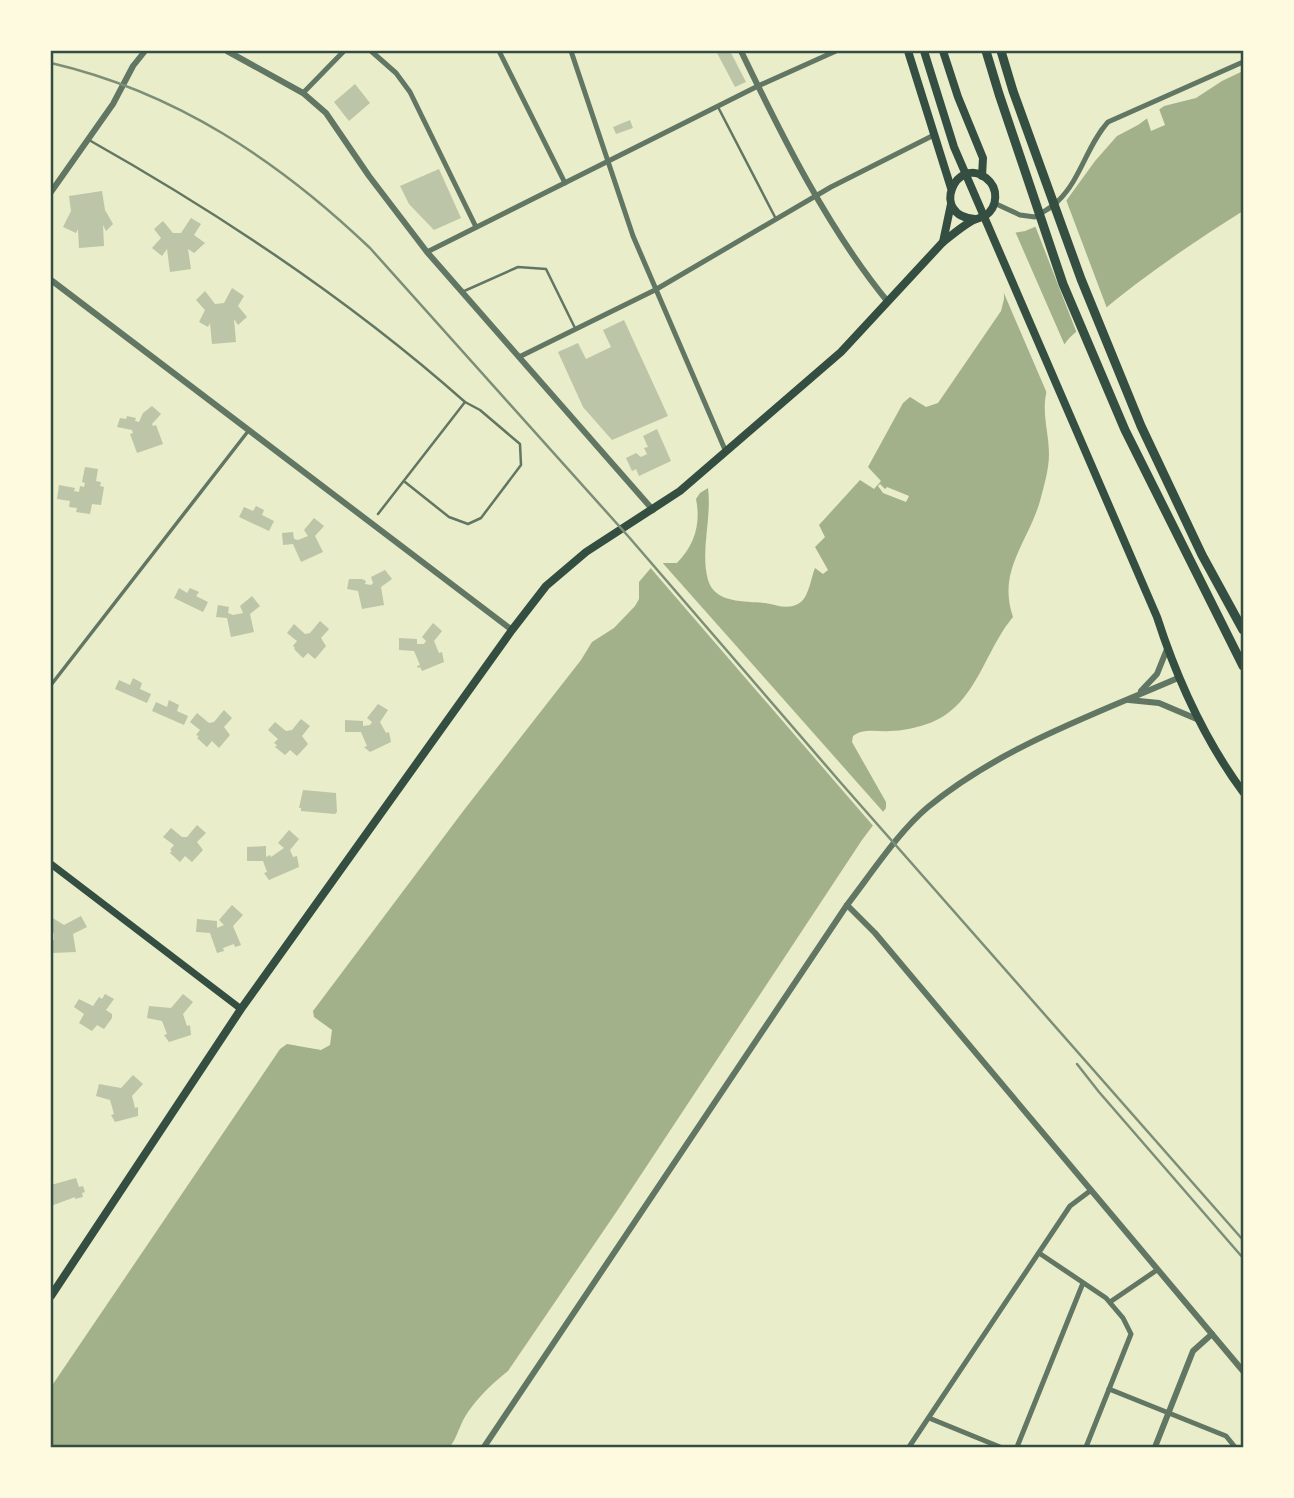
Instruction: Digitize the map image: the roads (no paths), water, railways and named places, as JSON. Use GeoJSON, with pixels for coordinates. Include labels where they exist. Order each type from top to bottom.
{"type":"FeatureCollection","features":[{"type":"Feature","properties":{"kind":"highway"},"geometry":{"type":"LineString","coordinates":[[986,51],[1063,284],[1125,430],[1243,666]]}},
{"type":"Feature","properties":{"kind":"highway"},"geometry":{"type":"LineString","coordinates":[[1001,51],[1081,279],[1141,426],[1202,555],[1243,630]]}},
{"type":"Feature","properties":{"kind":"main road"},"geometry":{"type":"LineString","coordinates":[[908,51],[951,188],[951,204],[943,242]]}},
{"type":"Feature","properties":{"kind":"main road"},"geometry":{"type":"LineString","coordinates":[[924,51],[942,111],[973,190],[1157,617],[1178,678],[1199,720],[1243,792]]}},
{"type":"Feature","properties":{"kind":"main road"},"geometry":{"type":"LineString","coordinates":[[943,51],[983,158],[982,176]]}},
{"type":"Feature","properties":{"kind":"main road"},"geometry":{"type":"LineString","coordinates":[[51,1296],[241,1009],[512,629],[546,586],[586,552],[680,491],[726,452],[841,352],[943,242],[988,213],[994,203],[993,186],[982,176],[975,174],[961,177],[951,188]]}},
{"type":"Feature","properties":{"kind":"main road"},"geometry":{"type":"LineString","coordinates":[[951,204],[960,215],[975,219]]}},
{"type":"Feature","properties":{"kind":"main road"},"geometry":{"type":"LineString","coordinates":[[51,864],[241,1009]]}},
{"type":"Feature","properties":{"kind":"street"},"geometry":{"type":"LineString","coordinates":[[51,192],[113,104],[133,66],[145,51]]}},
{"type":"Feature","properties":{"kind":"street"},"geometry":{"type":"LineString","coordinates":[[227,51],[303,93],[326,113],[369,176],[427,252],[653,510]]}},
{"type":"Feature","properties":{"kind":"street"},"geometry":{"type":"LineString","coordinates":[[303,93],[344,51]]}},
{"type":"Feature","properties":{"kind":"street"},"geometry":{"type":"LineString","coordinates":[[371,51],[396,73],[410,92],[476,227]]}},
{"type":"Feature","properties":{"kind":"street"},"geometry":{"type":"LineString","coordinates":[[499,51],[565,183]]}},
{"type":"Feature","properties":{"kind":"street"},"geometry":{"type":"LineString","coordinates":[[571,51],[633,236],[726,452]]}},
{"type":"Feature","properties":{"kind":"street"},"geometry":{"type":"LineString","coordinates":[[741,51],[817,196],[888,303]]}},
{"type":"Feature","properties":{"kind":"street"},"geometry":{"type":"LineString","coordinates":[[427,252],[758,86],[836,51]]}},
{"type":"Feature","properties":{"kind":"street"},"geometry":{"type":"LineString","coordinates":[[994,203],[1020,215],[1035,217],[1057,202],[1075,179],[1097,134],[1108,122],[1243,61]]}},
{"type":"Feature","properties":{"kind":"street"},"geometry":{"type":"LineString","coordinates":[[519,358],[655,290],[817,196],[934,135]]}},
{"type":"Feature","properties":{"kind":"street"},"geometry":{"type":"LineString","coordinates":[[51,280],[512,629]]}},
{"type":"Feature","properties":{"kind":"street"},"geometry":{"type":"LineString","coordinates":[[51,685],[248,430]]}},
{"type":"Feature","properties":{"kind":"street"},"geometry":{"type":"LineString","coordinates":[[1131,699],[1153,680],[1167,649]]}},
{"type":"Feature","properties":{"kind":"street"},"geometry":{"type":"LineString","coordinates":[[484,1447],[846,905],[927,808],[968,778],[1035,741],[1178,678]]}},
{"type":"Feature","properties":{"kind":"street"},"geometry":{"type":"LineString","coordinates":[[1131,699],[1158,702],[1199,720]]}},
{"type":"Feature","properties":{"kind":"street"},"geometry":{"type":"LineString","coordinates":[[846,905],[875,933],[1243,1371]]}},
{"type":"Feature","properties":{"kind":"street"},"geometry":{"type":"LineString","coordinates":[[909,1447],[1070,1206],[1090,1191]]}},
{"type":"Feature","properties":{"kind":"street"},"geometry":{"type":"LineString","coordinates":[[1039,1253],[1110,1302],[1131,1334],[1086,1447]]}},
{"type":"Feature","properties":{"kind":"street"},"geometry":{"type":"LineString","coordinates":[[1110,1302],[1157,1270]]}},
{"type":"Feature","properties":{"kind":"street"},"geometry":{"type":"LineString","coordinates":[[1017,1447],[1083,1283]]}},
{"type":"Feature","properties":{"kind":"street"},"geometry":{"type":"LineString","coordinates":[[1155,1447],[1193,1351],[1212,1334]]}},
{"type":"Feature","properties":{"kind":"street"},"geometry":{"type":"LineString","coordinates":[[1109,1389],[1228,1439],[1235,1447]]}},
{"type":"Feature","properties":{"kind":"street"},"geometry":{"type":"LineString","coordinates":[[929,1418],[1000,1447]]}},
{"type":"Feature","properties":{"kind":"street"},"geometry":{"type":"LineString","coordinates":[[1225,1447],[1228,1439]]}},
{"type":"Feature","properties":{"kind":"lane"},"geometry":{"type":"LineString","coordinates":[[718,107],[776,220]]}},
{"type":"Feature","properties":{"kind":"lane"},"geometry":{"type":"LineString","coordinates":[[89,139],[269,250],[380,330],[465,402],[480,410],[520,444],[521,465],[481,518],[468,524],[449,517],[405,482]]}},
{"type":"Feature","properties":{"kind":"lane"},"geometry":{"type":"LineString","coordinates":[[462,292],[518,267],[546,270],[576,330]]}},
{"type":"Feature","properties":{"kind":"lane"},"geometry":{"type":"LineString","coordinates":[[378,514],[465,402]]}},
{"type":"Feature","properties":{"kind":"railway"},"geometry":{"type":"LineString","coordinates":[[51,63],[141,92],[183,111],[223,134],[299,186],[370,248],[628,536],[1243,1240]]}},
{"type":"Feature","properties":{"kind":"railway"},"geometry":{"type":"LineString","coordinates":[[1077,1064],[1243,1258]]}}]}
